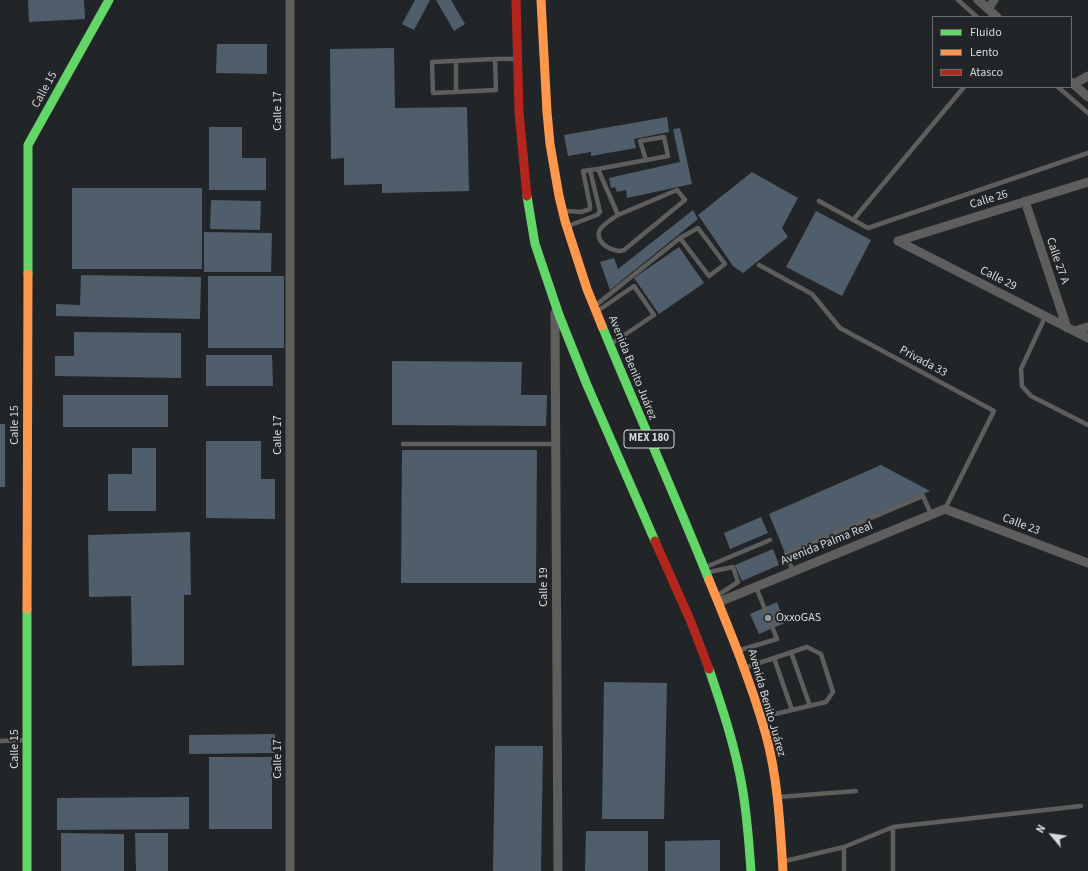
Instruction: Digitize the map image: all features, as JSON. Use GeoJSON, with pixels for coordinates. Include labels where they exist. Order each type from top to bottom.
{"type":"FeatureCollection","features":[{"type":"Feature","properties":{"kind":"main road","name":"Calle 15"},"geometry":{"type":"LineString","coordinates":[[26,871],[28,145],[109,0]]}},
{"type":"Feature","properties":{"kind":"main road","name":"MEX 180"},"geometry":{"type":"LineString","coordinates":[[516,0],[524,179],[531,226],[555,304],[580,368],[623,469],[681,598],[709,667],[726,718],[738,765],[747,819],[751,871]]}},
{"type":"Feature","properties":{"kind":"main road","name":"Avenida Benito Juárez"},"geometry":{"type":"LineString","coordinates":[[541,0],[548,118],[555,176],[562,211],[595,309],[636,409],[681,510],[745,668],[766,736],[778,798],[783,871]]}},
{"type":"Feature","properties":{"kind":"main road"},"geometry":{"type":"LineString","coordinates":[[744,871],[751,860]]}},
{"type":"Feature","properties":{"kind":"street","name":"Calle 17"},"geometry":{"type":"LineString","coordinates":[[290,0],[290,871]]}},
{"type":"Feature","properties":{"kind":"street"},"geometry":{"type":"LineString","coordinates":[[978,0],[996,16]]}},
{"type":"Feature","properties":{"kind":"street"},"geometry":{"type":"LineString","coordinates":[[988,9],[994,0]]}},
{"type":"Feature","properties":{"kind":"street"},"geometry":{"type":"LineString","coordinates":[[1088,76],[1072,83],[1088,97]]}},
{"type":"Feature","properties":{"kind":"street","name":"Calle 26"},"geometry":{"type":"LineString","coordinates":[[898,241],[1088,182]]}},
{"type":"Feature","properties":{"kind":"street","name":"Calle 27 A"},"geometry":{"type":"LineString","coordinates":[[1025,201],[1071,330]]}},
{"type":"Feature","properties":{"kind":"street","name":"Calle 29"},"geometry":{"type":"LineString","coordinates":[[898,241],[1088,338]]}},
{"type":"Feature","properties":{"kind":"street","name":"Calle 19"},"geometry":{"type":"LineString","coordinates":[[555,304],[558,871]]}},
{"type":"Feature","properties":{"kind":"street"},"geometry":{"type":"LineString","coordinates":[[1071,330],[1088,327]]}},
{"type":"Feature","properties":{"kind":"street","name":"Avenida Palma Real"},"geometry":{"type":"LineString","coordinates":[[718,599],[756,587],[945,508]]}},
{"type":"Feature","properties":{"kind":"street","name":"Calle 23"},"geometry":{"type":"LineString","coordinates":[[945,508],[1088,563]]}},
{"type":"Feature","properties":{"kind":"lane"},"geometry":{"type":"LineString","coordinates":[[958,0],[976,16]]}},
{"type":"Feature","properties":{"kind":"lane"},"geometry":{"type":"LineString","coordinates":[[495,59],[496,90],[433,93],[432,62],[495,59],[518,59]]}},
{"type":"Feature","properties":{"kind":"lane"},"geometry":{"type":"LineString","coordinates":[[456,61],[456,92]]}},
{"type":"Feature","properties":{"kind":"lane"},"geometry":{"type":"LineString","coordinates":[[853,220],[963,88]]}},
{"type":"Feature","properties":{"kind":"lane"},"geometry":{"type":"LineString","coordinates":[[1059,88],[1088,113]]}},
{"type":"Feature","properties":{"kind":"lane"},"geometry":{"type":"LineString","coordinates":[[562,211],[581,212],[590,207],[583,172],[668,156],[664,137],[640,141],[646,160]]}},
{"type":"Feature","properties":{"kind":"lane"},"geometry":{"type":"LineString","coordinates":[[819,201],[868,228],[1088,153]]}},
{"type":"Feature","properties":{"kind":"lane"},"geometry":{"type":"LineString","coordinates":[[598,169],[618,215]]}},
{"type":"Feature","properties":{"kind":"lane"},"geometry":{"type":"LineString","coordinates":[[567,227],[597,215],[600,212],[590,170]]}},
{"type":"Feature","properties":{"kind":"lane"},"geometry":{"type":"LineString","coordinates":[[677,190],[685,200],[621,251],[613,250],[605,245],[599,236],[599,232],[603,227],[618,215],[677,190]]}},
{"type":"Feature","properties":{"kind":"lane"},"geometry":{"type":"LineString","coordinates":[[595,309],[680,238],[698,228],[725,264],[709,276],[680,238]]}},
{"type":"Feature","properties":{"kind":"lane","name":"Privada 33"},"geometry":{"type":"LineString","coordinates":[[759,265],[812,294],[840,328],[994,411],[945,508]]}},
{"type":"Feature","properties":{"kind":"lane"},"geometry":{"type":"LineString","coordinates":[[595,309],[634,286],[654,315],[610,345]]}},
{"type":"Feature","properties":{"kind":"lane"},"geometry":{"type":"LineString","coordinates":[[1045,316],[1022,368],[1022,386],[1031,396],[1088,425]]}},
{"type":"Feature","properties":{"kind":"lane"},"geometry":{"type":"LineString","coordinates":[[403,444],[555,444]]}},
{"type":"Feature","properties":{"kind":"lane"},"geometry":{"type":"LineString","coordinates":[[793,571],[786,554],[923,496],[931,514]]}},
{"type":"Feature","properties":{"kind":"lane"},"geometry":{"type":"LineString","coordinates":[[706,570],[770,540]]}},
{"type":"Feature","properties":{"kind":"lane"},"geometry":{"type":"LineString","coordinates":[[706,570],[733,567],[738,582],[718,599]]}},
{"type":"Feature","properties":{"kind":"lane"},"geometry":{"type":"LineString","coordinates":[[738,650],[777,639],[756,587]]}},
{"type":"Feature","properties":{"kind":"lane"},"geometry":{"type":"LineString","coordinates":[[745,668],[807,647],[821,654],[833,692],[826,702],[760,718]]}},
{"type":"Feature","properties":{"kind":"lane"},"geometry":{"type":"LineString","coordinates":[[791,652],[810,706]]}},
{"type":"Feature","properties":{"kind":"lane"},"geometry":{"type":"LineString","coordinates":[[774,658],[792,710]]}},
{"type":"Feature","properties":{"kind":"lane"},"geometry":{"type":"LineString","coordinates":[[0,741],[27,740]]}},
{"type":"Feature","properties":{"kind":"lane"},"geometry":{"type":"LineString","coordinates":[[778,798],[856,791]]}},
{"type":"Feature","properties":{"kind":"lane"},"geometry":{"type":"LineString","coordinates":[[783,861],[844,847],[893,827],[1081,806]]}},
{"type":"Feature","properties":{"kind":"lane"},"geometry":{"type":"LineString","coordinates":[[893,827],[893,871]]}},
{"type":"Feature","properties":{"kind":"lane"},"geometry":{"type":"LineString","coordinates":[[844,847],[844,871]]}},
{"type":"Feature","properties":{"kind":"building"},"geometry":{"type":"Polygon","coordinates":[[[28,0],[84,0],[85,19],[29,22],[28,0]]]}},
{"type":"Feature","properties":{"kind":"building"},"geometry":{"type":"Polygon","coordinates":[[[415,0],[430,0],[414,30],[402,24],[415,0]]]}},
{"type":"Feature","properties":{"kind":"building"},"geometry":{"type":"Polygon","coordinates":[[[436,0],[451,0],[465,24],[454,31],[436,0]]]}},
{"type":"Feature","properties":{"kind":"building"},"geometry":{"type":"Polygon","coordinates":[[[217,44],[267,44],[267,74],[216,73],[217,44]]]}},
{"type":"Feature","properties":{"kind":"building"},"geometry":{"type":"Polygon","coordinates":[[[394,48],[395,108],[467,107],[469,191],[382,193],[382,184],[344,185],[344,158],[331,159],[330,49],[394,48]]]}},
{"type":"Feature","properties":{"kind":"building"},"geometry":{"type":"Polygon","coordinates":[[[667,117],[669,132],[634,139],[636,148],[591,156],[591,152],[568,156],[564,135],[667,117]]]}},
{"type":"Feature","properties":{"kind":"building"},"geometry":{"type":"Polygon","coordinates":[[[209,127],[242,127],[242,158],[266,158],[266,190],[209,190],[209,127]]]}},
{"type":"Feature","properties":{"kind":"building"},"geometry":{"type":"Polygon","coordinates":[[[680,128],[692,184],[627,198],[626,190],[617,192],[615,187],[611,188],[609,178],[680,162],[673,129],[680,128]]]}},
{"type":"Feature","properties":{"kind":"building"},"geometry":{"type":"Polygon","coordinates":[[[752,172],[798,198],[782,228],[788,237],[743,273],[733,266],[698,215],[752,172]]]}},
{"type":"Feature","properties":{"kind":"building"},"geometry":{"type":"Polygon","coordinates":[[[72,188],[202,188],[202,269],[72,269],[72,188]]]}},
{"type":"Feature","properties":{"kind":"building"},"geometry":{"type":"Polygon","coordinates":[[[211,200],[261,201],[260,230],[210,229],[211,200]]]}},
{"type":"Feature","properties":{"kind":"building"},"geometry":{"type":"Polygon","coordinates":[[[693,210],[698,219],[610,290],[600,262],[614,258],[618,269],[693,210]]]}},
{"type":"Feature","properties":{"kind":"building"},"geometry":{"type":"Polygon","coordinates":[[[816,211],[871,240],[842,296],[786,267],[816,211]]]}},
{"type":"Feature","properties":{"kind":"building"},"geometry":{"type":"Polygon","coordinates":[[[204,232],[272,233],[271,272],[204,272],[204,232]]]}},
{"type":"Feature","properties":{"kind":"building"},"geometry":{"type":"Polygon","coordinates":[[[679,247],[704,283],[659,314],[634,278],[679,247]]]}},
{"type":"Feature","properties":{"kind":"building"},"geometry":{"type":"Polygon","coordinates":[[[81,275],[201,277],[200,319],[56,316],[56,304],[80,305],[81,275]]]}},
{"type":"Feature","properties":{"kind":"building"},"geometry":{"type":"Polygon","coordinates":[[[208,276],[284,276],[284,348],[208,348],[208,276]]]}},
{"type":"Feature","properties":{"kind":"building"},"geometry":{"type":"Polygon","coordinates":[[[74,332],[181,333],[181,378],[55,376],[55,356],[74,356],[74,332]]]}},
{"type":"Feature","properties":{"kind":"building"},"geometry":{"type":"Polygon","coordinates":[[[206,355],[272,355],[273,386],[206,386],[206,355]]]}},
{"type":"Feature","properties":{"kind":"building"},"geometry":{"type":"Polygon","coordinates":[[[392,361],[522,362],[521,395],[547,395],[546,426],[392,425],[392,361]]]}},
{"type":"Feature","properties":{"kind":"building"},"geometry":{"type":"Polygon","coordinates":[[[63,395],[168,395],[168,427],[63,427],[63,395]]]}},
{"type":"Feature","properties":{"kind":"building"},"geometry":{"type":"Polygon","coordinates":[[[0,424],[5,424],[5,487],[0,487],[0,424]]]}},
{"type":"Feature","properties":{"kind":"building"},"geometry":{"type":"Polygon","coordinates":[[[206,441],[261,441],[261,479],[275,479],[275,519],[206,518],[206,441]]]}},
{"type":"Feature","properties":{"kind":"building"},"geometry":{"type":"Polygon","coordinates":[[[132,448],[156,448],[156,511],[108,511],[108,474],[132,474],[132,448]]]}},
{"type":"Feature","properties":{"kind":"building"},"geometry":{"type":"Polygon","coordinates":[[[402,450],[537,450],[536,583],[401,583],[402,450]]]}},
{"type":"Feature","properties":{"kind":"building"},"geometry":{"type":"Polygon","coordinates":[[[881,465],[930,491],[785,553],[769,514],[881,465]]]}},
{"type":"Feature","properties":{"kind":"building"},"geometry":{"type":"Polygon","coordinates":[[[761,517],[768,533],[730,549],[724,533],[761,517]]]}},
{"type":"Feature","properties":{"kind":"building"},"geometry":{"type":"Polygon","coordinates":[[[190,532],[191,595],[184,595],[184,665],[132,666],[131,596],[89,597],[88,535],[190,532]]]}},
{"type":"Feature","properties":{"kind":"building"},"geometry":{"type":"Polygon","coordinates":[[[773,549],[779,565],[742,581],[735,565],[773,549]]]}},
{"type":"Feature","properties":{"kind":"building","name":"OxxoGAS"},"geometry":{"type":"Polygon","coordinates":[[[777,602],[785,623],[759,634],[750,614],[777,602]]]}},
{"type":"Feature","properties":{"kind":"building"},"geometry":{"type":"Polygon","coordinates":[[[604,682],[667,683],[664,819],[602,819],[604,682]]]}},
{"type":"Feature","properties":{"kind":"building"},"geometry":{"type":"Polygon","coordinates":[[[275,734],[275,753],[189,754],[189,735],[275,734]]]}},
{"type":"Feature","properties":{"kind":"building"},"geometry":{"type":"Polygon","coordinates":[[[495,746],[543,746],[541,871],[493,871],[495,746]]]}},
{"type":"Feature","properties":{"kind":"building"},"geometry":{"type":"Polygon","coordinates":[[[209,757],[272,757],[272,829],[209,829],[209,757]]]}},
{"type":"Feature","properties":{"kind":"building"},"geometry":{"type":"Polygon","coordinates":[[[189,797],[189,829],[57,830],[57,798],[189,797]]]}},
{"type":"Feature","properties":{"kind":"building"},"geometry":{"type":"Polygon","coordinates":[[[586,831],[648,831],[648,871],[585,871],[586,831]]]}},
{"type":"Feature","properties":{"kind":"building"},"geometry":{"type":"Polygon","coordinates":[[[61,833],[124,834],[124,871],[61,871],[61,833]]]}},
{"type":"Feature","properties":{"kind":"building"},"geometry":{"type":"Polygon","coordinates":[[[135,833],[168,833],[168,871],[136,871],[135,833]]]}},
{"type":"Feature","properties":{"kind":"building"},"geometry":{"type":"Polygon","coordinates":[[[720,840],[720,871],[665,871],[665,841],[720,840]]]}},
{"type":"Feature","properties":{"kind":"traffic: fast"},"geometry":{"type":"LineString","coordinates":[[28,274],[28,145],[109,0]]}},
{"type":"Feature","properties":{"kind":"traffic: fast"},"geometry":{"type":"LineString","coordinates":[[527,196],[535,244],[559,315],[587,385],[655,541]]}},
{"type":"Feature","properties":{"kind":"traffic: fast"},"geometry":{"type":"LineString","coordinates":[[602,326],[709,580]]}},
{"type":"Feature","properties":{"kind":"traffic: fast"},"geometry":{"type":"LineString","coordinates":[[27,609],[27,871]]}},
{"type":"Feature","properties":{"kind":"traffic: fast"},"geometry":{"type":"LineString","coordinates":[[709,669],[736,756],[747,818],[751,871]]}},
{"type":"Feature","properties":{"kind":"traffic: slow"},"geometry":{"type":"LineString","coordinates":[[541,0],[547,112],[550,144],[559,196],[565,221],[587,289],[602,326]]}},
{"type":"Feature","properties":{"kind":"traffic: slow"},"geometry":{"type":"LineString","coordinates":[[27,609],[28,274]]}},
{"type":"Feature","properties":{"kind":"traffic: slow"},"geometry":{"type":"LineString","coordinates":[[709,580],[747,676],[766,735],[776,785],[783,871]]}},
{"type":"Feature","properties":{"kind":"traffic: jam"},"geometry":{"type":"LineString","coordinates":[[516,0],[519,112],[527,196]]}},
{"type":"Feature","properties":{"kind":"traffic: jam"},"geometry":{"type":"LineString","coordinates":[[655,541],[691,622],[709,669]]}},
{"type":"Feature","properties":{"kind":"place","name":"OxxoGAS"},"geometry":{"type":"Point","coordinates":[768,618]}}]}
